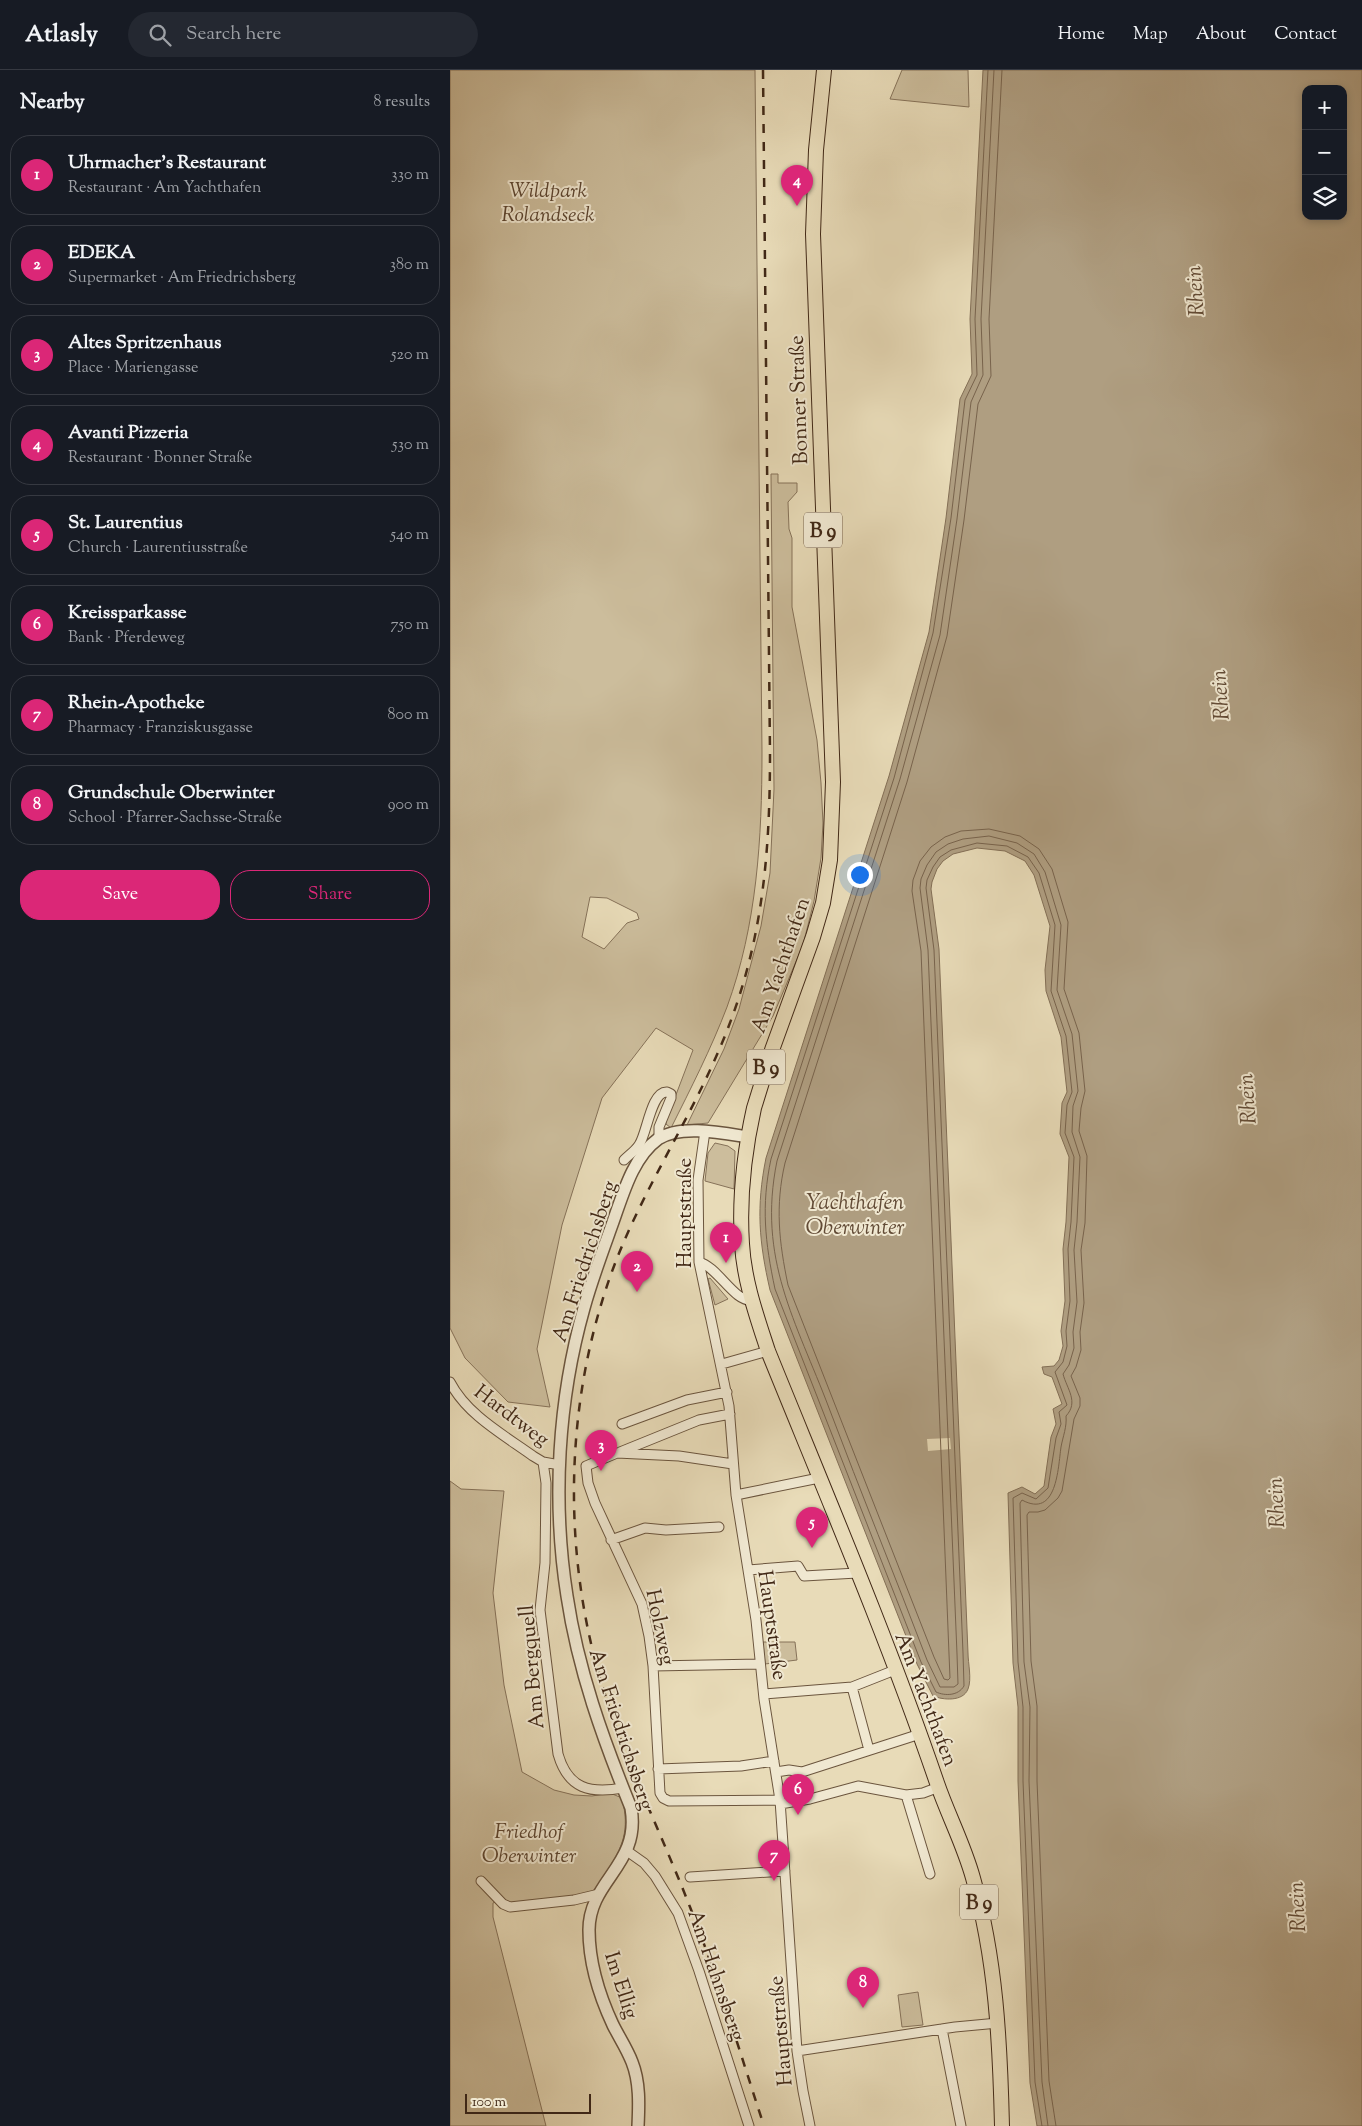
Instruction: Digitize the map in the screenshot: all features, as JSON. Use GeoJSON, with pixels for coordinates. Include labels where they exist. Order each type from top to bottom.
{"type":"FeatureCollection","features":[{"type":"Feature","properties":{"kind":"main road","name":"Bonner Straße"},"geometry":{"type":"LineString","coordinates":[[824,70],[816,150],[813,239],[831,728]]}},
{"type":"Feature","properties":{"kind":"main road","name":"Am Yachthafen"},"geometry":{"type":"LineString","coordinates":[[831,728],[832,837],[823,903],[814,937],[754,1108],[748,1137],[742,1190],[742,1246],[752,1300],[768,1351],[920,1734],[973,1878],[993,1970],[998,2023],[1002,2126]]}},
{"type":"Feature","properties":{"kind":"street"},"geometry":{"type":"LineString","coordinates":[[624,1160],[639,1145],[654,1100],[662,1091],[671,1094],[671,1098],[659,1127],[659,1139]]}},
{"type":"Feature","properties":{"kind":"street","name":"Am Friedrichsberg"},"geometry":{"type":"LineString","coordinates":[[599,1894],[627,1851],[633,1832],[633,1820],[631,1808],[587,1690],[572,1628],[562,1555],[559,1499],[560,1464],[568,1383],[584,1308],[599,1261],[634,1168],[641,1156],[659,1139],[672,1133],[705,1131],[748,1137]]}},
{"type":"Feature","properties":{"kind":"street","name":"Hauptstraße"},"geometry":{"type":"LineString","coordinates":[[705,1131],[698,1180],[701,1281],[722,1364],[730,1414],[732,1464],[756,1620],[760,1664],[780,1802],[797,2051],[810,2126]]}},
{"type":"Feature","properties":{"kind":"street"},"geometry":{"type":"LineString","coordinates":[[699,1262],[712,1270],[743,1299],[752,1300]]}},
{"type":"Feature","properties":{"kind":"street"},"geometry":{"type":"LineString","coordinates":[[722,1364],[768,1351]]}},
{"type":"Feature","properties":{"kind":"street","name":"Hardtweg"},"geometry":{"type":"LineString","coordinates":[[450,1382],[456,1394],[471,1410],[543,1462],[560,1464]]}},
{"type":"Feature","properties":{"kind":"street"},"geometry":{"type":"LineString","coordinates":[[622,1424],[687,1400],[727,1392]]}},
{"type":"Feature","properties":{"kind":"street"},"geometry":{"type":"LineString","coordinates":[[617,1453],[699,1420],[730,1414]]}},
{"type":"Feature","properties":{"kind":"street"},"geometry":{"type":"LineString","coordinates":[[617,1453],[679,1456],[732,1464]]}},
{"type":"Feature","properties":{"kind":"street","name":"Holzweg"},"geometry":{"type":"LineString","coordinates":[[617,1453],[586,1466],[588,1484],[611,1540],[642,1604],[653,1666],[660,1793],[669,1801],[780,1802]]}},
{"type":"Feature","properties":{"kind":"street","name":"Am Bergquell"},"geometry":{"type":"LineString","coordinates":[[543,1462],[546,1483],[545,1563],[540,1610],[558,1754],[564,1772],[575,1783],[596,1791],[623,1788]]}},
{"type":"Feature","properties":{"kind":"street"},"geometry":{"type":"LineString","coordinates":[[736,1495],[819,1478]]}},
{"type":"Feature","properties":{"kind":"street"},"geometry":{"type":"LineString","coordinates":[[611,1540],[646,1528],[674,1530],[719,1527]]}},
{"type":"Feature","properties":{"kind":"street"},"geometry":{"type":"LineString","coordinates":[[747,1566],[798,1566],[804,1576],[857,1573]]}},
{"type":"Feature","properties":{"kind":"street"},"geometry":{"type":"LineString","coordinates":[[653,1666],[760,1664]]}},
{"type":"Feature","properties":{"kind":"street"},"geometry":{"type":"LineString","coordinates":[[764,1694],[852,1687],[895,1670]]}},
{"type":"Feature","properties":{"kind":"street"},"geometry":{"type":"LineString","coordinates":[[852,1687],[869,1750]]}},
{"type":"Feature","properties":{"kind":"street"},"geometry":{"type":"LineString","coordinates":[[776,1772],[789,1770],[802,1772],[920,1734]]}},
{"type":"Feature","properties":{"kind":"street"},"geometry":{"type":"LineString","coordinates":[[658,1769],[741,1766],[774,1761]]}},
{"type":"Feature","properties":{"kind":"street"},"geometry":{"type":"LineString","coordinates":[[780,1802],[810,1799],[858,1786],[906,1795],[939,1787]]}},
{"type":"Feature","properties":{"kind":"street"},"geometry":{"type":"LineString","coordinates":[[906,1795],[930,1874]]}},
{"type":"Feature","properties":{"kind":"street","name":"Am Hahnsberg"},"geometry":{"type":"LineString","coordinates":[[627,1851],[644,1863],[655,1876],[678,1913],[699,1971],[749,2126]]}},
{"type":"Feature","properties":{"kind":"street"},"geometry":{"type":"LineString","coordinates":[[690,1877],[785,1871]]}},
{"type":"Feature","properties":{"kind":"street"},"geometry":{"type":"LineString","coordinates":[[481,1881],[503,1904],[510,1907],[574,1900],[599,1894]]}},
{"type":"Feature","properties":{"kind":"street","name":"Im Ellig"},"geometry":{"type":"LineString","coordinates":[[599,1894],[592,1908],[590,1948],[601,1997],[632,2063],[639,2101],[638,2126]]}},
{"type":"Feature","properties":{"kind":"street"},"geometry":{"type":"LineString","coordinates":[[797,2051],[998,2023]]}},
{"type":"Feature","properties":{"kind":"street"},"geometry":{"type":"LineString","coordinates":[[942,2030],[961,2126]]}},
{"type":"Feature","properties":{"kind":"green space","name":"Wildpark Rolandseck"},"geometry":{"type":"Polygon","coordinates":[[[450,70],[755,70],[762,784],[756,881],[745,945],[721,1023],[671,1128],[666,1124],[666,1121],[693,1050],[656,1028],[602,1098],[562,1225],[537,1349],[550,1407],[508,1402],[465,1358],[450,1328],[450,70]],[[590,897],[582,937],[604,949],[627,923],[639,919],[637,913],[607,898],[590,897]]]}},
{"type":"Feature","properties":{"kind":"green space"},"geometry":{"type":"Polygon","coordinates":[[[902,70],[968,70],[969,107],[890,99],[902,70]]]}},
{"type":"Feature","properties":{"kind":"green space"},"geometry":{"type":"Polygon","coordinates":[[[771,474],[778,474],[778,483],[797,483],[797,492],[788,502],[789,529],[792,538],[792,607],[817,740],[823,823],[821,858],[814,901],[803,945],[773,1016],[708,1123],[687,1125],[724,1049],[739,1009],[761,926],[770,873],[774,789],[771,474]]]}},
{"type":"Feature","properties":{"kind":"green space"},"geometry":{"type":"Polygon","coordinates":[[[715,1143],[728,1146],[735,1151],[734,1189],[705,1181],[708,1153],[715,1143]]]}},
{"type":"Feature","properties":{"kind":"green space"},"geometry":{"type":"Polygon","coordinates":[[[710,1278],[728,1299],[715,1305],[708,1279],[710,1278]]]}},
{"type":"Feature","properties":{"kind":"green space","name":"Friedhof Oberwinter"},"geometry":{"type":"Polygon","coordinates":[[[450,1481],[461,1489],[504,1491],[493,1593],[504,1685],[522,1772],[554,1790],[574,1795],[592,1796],[610,1793],[622,1798],[624,1810],[625,1829],[621,1846],[601,1882],[592,1892],[560,1900],[509,1904],[502,1898],[493,1903],[493,1917],[546,2126],[450,2126],[450,1481]]]}},
{"type":"Feature","properties":{"kind":"green space"},"geometry":{"type":"Polygon","coordinates":[[[763,1642],[795,1642],[797,1660],[765,1664],[763,1642]]]}},
{"type":"Feature","properties":{"kind":"green space"},"geometry":{"type":"Polygon","coordinates":[[[918,1992],[923,2025],[902,2027],[898,1995],[918,1992]]]}},
{"type":"Feature","properties":{"kind":"water"},"geometry":{"type":"Polygon","coordinates":[[[983,70],[1362,70],[1362,2126],[1037,2126],[1030,2083],[1018,1781],[1018,1707],[1013,1663],[1008,1493],[1022,1487],[1035,1494],[1044,1486],[1051,1437],[1056,1424],[1053,1409],[1062,1404],[1052,1377],[1044,1374],[1042,1367],[1054,1366],[1059,1360],[1063,1346],[1061,1331],[1065,1301],[1063,1249],[1069,1157],[1060,1134],[1062,1103],[1067,1092],[1061,1037],[1046,991],[1045,970],[1050,926],[1034,875],[1025,861],[1005,851],[977,848],[953,854],[943,861],[937,869],[931,889],[939,949],[970,1676],[968,1689],[962,1696],[947,1699],[933,1696],[917,1664],[770,1290],[763,1256],[760,1224],[761,1193],[766,1158],[889,776],[929,632],[946,518],[960,399],[972,374],[970,319],[983,70]]]}},
{"type":"Feature","properties":{"kind":"pier"},"geometry":{"type":"Polygon","coordinates":[[[950,1438],[951,1449],[928,1451],[927,1439],[950,1438]]]}},
{"type":"Feature","properties":{"kind":"railway"},"geometry":{"type":"LineString","coordinates":[[763,70],[770,792],[761,904],[745,977],[734,1013],[705,1080],[629,1229],[605,1292],[592,1339],[582,1387],[576,1435],[574,1485],[575,1534],[580,1583],[588,1631],[600,1678],[631,1765],[700,1934],[764,2126]]}},
{"type":"Feature","properties":{"kind":"place","name":"Avanti Pizzeria"},"geometry":{"type":"Point","coordinates":[797,206]}},
{"type":"Feature","properties":{"kind":"place","name":"Uhrmacher's Restaurant"},"geometry":{"type":"Point","coordinates":[726,1263]}},
{"type":"Feature","properties":{"kind":"place","name":"EDEKA"},"geometry":{"type":"Point","coordinates":[637,1292]}},
{"type":"Feature","properties":{"kind":"place","name":"Altes Spritzenhaus"},"geometry":{"type":"Point","coordinates":[601,1471]}},
{"type":"Feature","properties":{"kind":"place","name":"St. Laurentius"},"geometry":{"type":"Point","coordinates":[812,1548]}},
{"type":"Feature","properties":{"kind":"place","name":"Kreissparkasse"},"geometry":{"type":"Point","coordinates":[798,1815]}},
{"type":"Feature","properties":{"kind":"place","name":"Rhein-Apotheke"},"geometry":{"type":"Point","coordinates":[774,1881]}},
{"type":"Feature","properties":{"kind":"place","name":"Grundschule Oberwinter"},"geometry":{"type":"Point","coordinates":[863,2008]}},
{"type":"Feature","properties":{"kind":"water label","name":"Rhein"},"geometry":{"type":"Point","coordinates":[1194,291]}},
{"type":"Feature","properties":{"kind":"water label","name":"Rhein"},"geometry":{"type":"Point","coordinates":[1219,695]}},
{"type":"Feature","properties":{"kind":"water label","name":"Rhein"},"geometry":{"type":"Point","coordinates":[1246,1099]}},
{"type":"Feature","properties":{"kind":"water label","name":"Yachthafen Oberwinter"},"geometry":{"type":"Point","coordinates":[855,1214]}},
{"type":"Feature","properties":{"kind":"water label","name":"Rhein"},"geometry":{"type":"Point","coordinates":[1275,1503]}},
{"type":"Feature","properties":{"kind":"water label","name":"Rhein"},"geometry":{"type":"Point","coordinates":[1296,1907]}}]}
